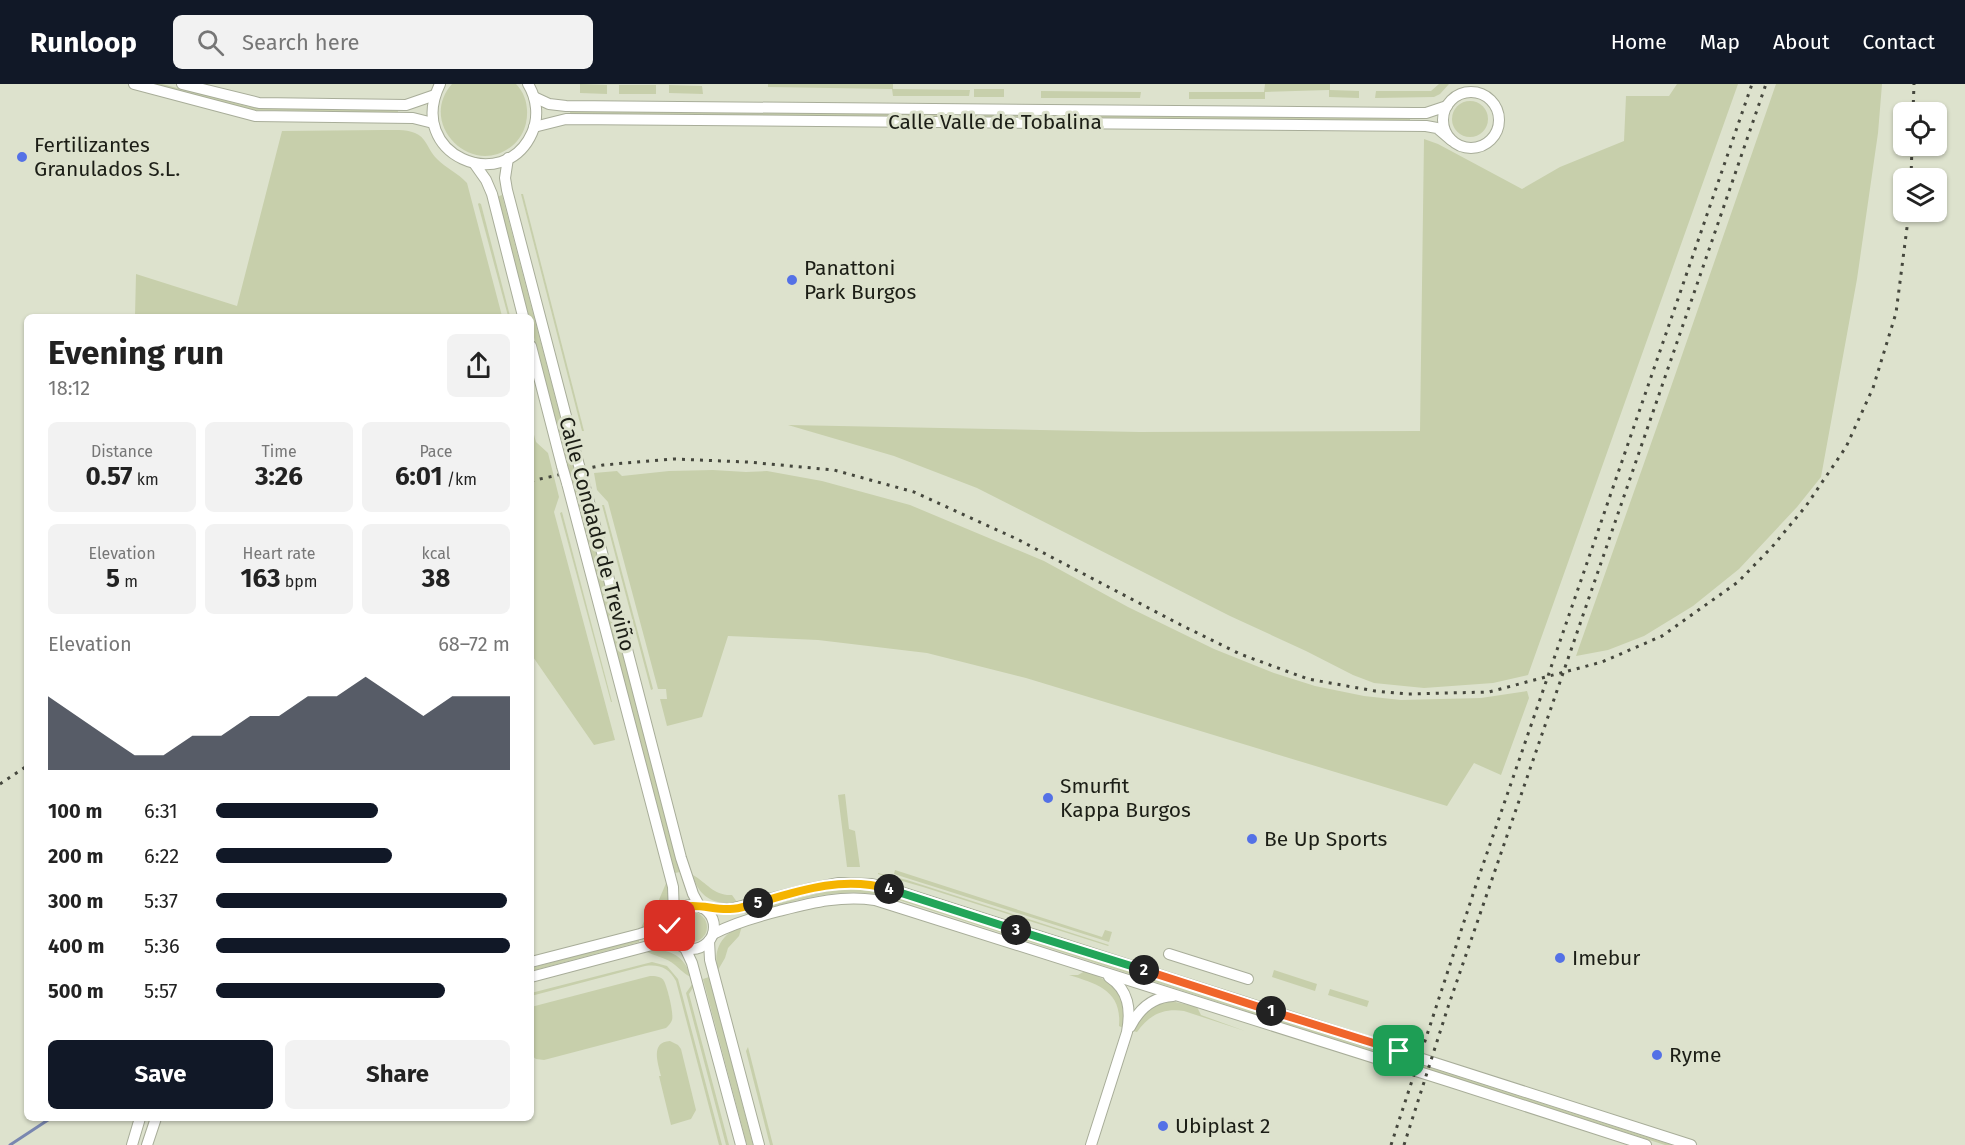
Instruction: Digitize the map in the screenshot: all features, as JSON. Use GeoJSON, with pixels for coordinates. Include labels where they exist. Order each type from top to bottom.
{"type":"FeatureCollection","features":[{"type":"Feature","properties":{"kind":"street"},"geometry":{"type":"LineString","coordinates":[[134,84],[255,116],[407,118],[433,123]]}},
{"type":"Feature","properties":{"kind":"street"},"geometry":{"type":"LineString","coordinates":[[182,84],[259,103],[401,105],[435,95]]}},
{"type":"Feature","properties":{"kind":"street"},"geometry":{"type":"LineString","coordinates":[[440,84],[432,109],[433,123],[439,137],[456,156],[474,163],[497,162],[508,158],[521,148],[531,135],[536,117],[534,97],[528,84]]}},
{"type":"Feature","properties":{"kind":"street"},"geometry":{"type":"LineString","coordinates":[[1448,104],[1466,93],[1485,97],[1492,103],[1497,113],[1497,126],[1493,136],[1484,145],[1477,147],[1463,147],[1451,140],[1444,127],[1444,112],[1448,104],[1460,91],[1462,84]]}},
{"type":"Feature","properties":{"kind":"street"},"geometry":{"type":"LineString","coordinates":[[1479,84],[1485,97]]}},
{"type":"Feature","properties":{"kind":"street","name":"Calle Valle de Tobalina"},"geometry":{"type":"LineString","coordinates":[[534,97],[557,106],[1420,113],[1436,110],[1448,104]]}},
{"type":"Feature","properties":{"kind":"street","name":"Calle Valle de Tobalina"},"geometry":{"type":"LineString","coordinates":[[534,127],[567,119],[1426,126],[1437,128],[1451,140]]}},
{"type":"Feature","properties":{"kind":"street","name":"Calle Condado de Treviño"},"geometry":{"type":"LineString","coordinates":[[508,158],[505,178],[507,190],[686,874],[693,894],[701,907]]}},
{"type":"Feature","properties":{"kind":"street"},"geometry":{"type":"LineString","coordinates":[[474,163],[486,180],[492,194],[522,314]]}},
{"type":"Feature","properties":{"kind":"street","name":"Calle Condado de Treviño"},"geometry":{"type":"LineString","coordinates":[[534,358],[673,887],[674,915]]}},
{"type":"Feature","properties":{"kind":"street"},"geometry":{"type":"LineString","coordinates":[[534,961],[655,929],[684,907],[693,905],[730,909],[839,883],[872,884],[1364,1039],[1690,1145]]}},
{"type":"Feature","properties":{"kind":"street"},"geometry":{"type":"LineString","coordinates":[[534,976],[652,945],[699,948],[711,937],[733,924],[818,901],[844,897],[863,898],[896,905],[1646,1145]]}},
{"type":"Feature","properties":{"kind":"street"},"geometry":{"type":"LineString","coordinates":[[701,907],[709,913],[713,920],[710,960],[759,1145]]}},
{"type":"Feature","properties":{"kind":"street"},"geometry":{"type":"LineString","coordinates":[[674,915],[671,922],[673,938],[682,946],[692,963],[741,1145]]}},
{"type":"Feature","properties":{"kind":"street"},"geometry":{"type":"LineString","coordinates":[[1169,954],[1248,979]]}},
{"type":"Feature","properties":{"kind":"street"},"geometry":{"type":"LineString","coordinates":[[1099,970],[1115,981],[1125,994],[1129,1009],[1127,1032]]}},
{"type":"Feature","properties":{"kind":"street"},"geometry":{"type":"LineString","coordinates":[[1091,1145],[1127,1032],[1137,1014],[1148,1003],[1164,996],[1177,996]]}},
{"type":"Feature","properties":{"kind":"street"},"geometry":{"type":"LineString","coordinates":[[132,1145],[139,1121]]}},
{"type":"Feature","properties":{"kind":"street"},"geometry":{"type":"LineString","coordinates":[[147,1145],[155,1121]]}},
{"type":"Feature","properties":{"kind":"street"},"geometry":{"type":"LineString","coordinates":[[1613,1135],[1628,1145]]}},
{"type":"Feature","properties":{"kind":"green space"},"geometry":{"type":"Polygon","coordinates":[[[150,84],[162,84],[250,107],[398,110],[398,113],[249,110],[150,84]]]}},
{"type":"Feature","properties":{"kind":"green space"},"geometry":{"type":"Polygon","coordinates":[[[452,84],[516,84],[526,102],[527,112],[523,133],[517,141],[496,154],[480,156],[466,151],[454,142],[445,129],[441,115],[443,99],[452,84]]]}},
{"type":"Feature","properties":{"kind":"green space"},"geometry":{"type":"Polygon","coordinates":[[[580,84],[607,85],[607,94],[580,93],[580,84]]]}},
{"type":"Feature","properties":{"kind":"green space"},"geometry":{"type":"Polygon","coordinates":[[[768,84],[893,84],[893,89],[970,90],[969,96],[893,96],[892,89],[768,87],[768,84]]]}},
{"type":"Feature","properties":{"kind":"green space"},"geometry":{"type":"Polygon","coordinates":[[[1265,84],[1330,84],[1330,90],[1359,91],[1359,98],[1329,97],[1329,90],[1265,92],[1265,99],[1189,99],[1189,92],[1264,92],[1265,84]]]}},
{"type":"Feature","properties":{"kind":"green space"},"geometry":{"type":"Polygon","coordinates":[[[1439,84],[1449,84],[1434,97],[1375,98],[1376,91],[1431,91],[1439,84]]]}},
{"type":"Feature","properties":{"kind":"green space"},"geometry":{"type":"Polygon","coordinates":[[[1677,84],[1738,84],[1528,675],[1493,683],[1424,688],[1374,683],[1230,616],[977,488],[894,456],[788,425],[1139,432],[1420,431],[1424,139],[1438,144],[1522,189],[1560,167],[1624,141],[1626,96],[1669,96],[1677,84]]]}},
{"type":"Feature","properties":{"kind":"green space"},"geometry":{"type":"Polygon","coordinates":[[[1776,84],[1882,84],[1878,133],[1857,279],[1821,477],[1797,507],[1739,569],[1693,606],[1644,636],[1608,650],[1576,656],[1672,384],[1776,84]]]}},
{"type":"Feature","properties":{"kind":"green space"},"geometry":{"type":"Polygon","coordinates":[[[619,85],[656,85],[656,94],[619,94],[619,85]]]}},
{"type":"Feature","properties":{"kind":"green space"},"geometry":{"type":"Polygon","coordinates":[[[669,85],[702,86],[703,94],[669,93],[669,85]]]}},
{"type":"Feature","properties":{"kind":"green space"},"geometry":{"type":"Polygon","coordinates":[[[974,89],[1004,89],[1004,97],[974,97],[974,89]]]}},
{"type":"Feature","properties":{"kind":"green space"},"geometry":{"type":"Polygon","coordinates":[[[1041,91],[1141,92],[1140,98],[1041,98],[1041,91]]]}},
{"type":"Feature","properties":{"kind":"green space"},"geometry":{"type":"Polygon","coordinates":[[[1470,101],[1483,106],[1488,119],[1483,132],[1470,137],[1457,132],[1452,119],[1457,106],[1470,101]]]}},
{"type":"Feature","properties":{"kind":"green space"},"geometry":{"type":"Polygon","coordinates":[[[570,111],[1410,118],[1410,121],[570,114],[570,111]]]}},
{"type":"Feature","properties":{"kind":"green space"},"geometry":{"type":"Polygon","coordinates":[[[384,130],[406,131],[421,136],[437,159],[467,183],[501,314],[135,314],[136,274],[237,306],[282,131],[384,130]]]}},
{"type":"Feature","properties":{"kind":"green space"},"geometry":{"type":"Polygon","coordinates":[[[521,194],[523,194],[584,431],[582,431],[521,194]]]}},
{"type":"Feature","properties":{"kind":"green space"},"geometry":{"type":"Polygon","coordinates":[[[502,195],[533,314],[527,314],[497,197],[502,195]]]}},
{"type":"Feature","properties":{"kind":"green space"},"geometry":{"type":"Polygon","coordinates":[[[478,204],[481,204],[509,314],[507,314],[478,204]]]}},
{"type":"Feature","properties":{"kind":"green space"},"geometry":{"type":"Polygon","coordinates":[[[534,317],[680,872],[675,873],[534,337],[534,317]]]}},
{"type":"Feature","properties":{"kind":"green space"},"geometry":{"type":"Polygon","coordinates":[[[534,435],[536,442],[548,453],[559,497],[554,512],[615,740],[594,745],[534,658],[534,435]]]}},
{"type":"Feature","properties":{"kind":"green space"},"geometry":{"type":"Polygon","coordinates":[[[617,471],[622,476],[669,471],[767,471],[822,481],[910,505],[1044,561],[1128,607],[1214,649],[1274,673],[1315,686],[1364,696],[1401,700],[1481,698],[1527,691],[1529,698],[1501,775],[1474,763],[1447,806],[1026,678],[927,653],[818,640],[728,636],[702,717],[667,726],[660,699],[667,699],[666,689],[658,689],[608,502],[597,490],[594,473],[617,471]]]}},
{"type":"Feature","properties":{"kind":"green space"},"geometry":{"type":"Polygon","coordinates":[[[602,505],[604,505],[653,689],[651,690],[602,505]]]}},
{"type":"Feature","properties":{"kind":"green space"},"geometry":{"type":"Polygon","coordinates":[[[562,512],[612,702],[560,513],[562,512]]]}},
{"type":"Feature","properties":{"kind":"green space"},"geometry":{"type":"Polygon","coordinates":[[[845,794],[849,829],[855,831],[860,867],[847,867],[838,795],[845,794]]]}},
{"type":"Feature","properties":{"kind":"green space"},"geometry":{"type":"Polygon","coordinates":[[[895,870],[1102,937],[1105,930],[1112,932],[1109,942],[894,874],[895,870]]]}},
{"type":"Feature","properties":{"kind":"green space"},"geometry":{"type":"Polygon","coordinates":[[[878,873],[907,880],[1109,945],[1108,946],[878,873]]]}},
{"type":"Feature","properties":{"kind":"green space"},"geometry":{"type":"Polygon","coordinates":[[[693,875],[715,891],[732,895],[737,902],[722,903],[709,898],[699,889],[693,875]]]}},
{"type":"Feature","properties":{"kind":"green space"},"geometry":{"type":"Polygon","coordinates":[[[667,881],[668,897],[665,910],[656,921],[641,928],[646,917],[655,909],[667,881]]]}},
{"type":"Feature","properties":{"kind":"green space"},"geometry":{"type":"Polygon","coordinates":[[[856,889],[888,894],[1672,1145],[1665,1145],[886,896],[849,892],[814,896],[745,914],[744,912],[828,891],[856,889]]]}},
{"type":"Feature","properties":{"kind":"green space"},"geometry":{"type":"Polygon","coordinates":[[[692,912],[702,917],[707,927],[702,937],[692,942],[682,937],[677,927],[682,917],[692,912]]]}},
{"type":"Feature","properties":{"kind":"green space"},"geometry":{"type":"Polygon","coordinates":[[[742,926],[739,936],[728,948],[718,970],[718,949],[724,937],[742,926]]]}},
{"type":"Feature","properties":{"kind":"green space"},"geometry":{"type":"Polygon","coordinates":[[[639,939],[639,942],[534,970],[534,967],[639,939]]]}},
{"type":"Feature","properties":{"kind":"green space"},"geometry":{"type":"Polygon","coordinates":[[[659,950],[680,958],[691,977],[671,962],[647,952],[659,950]]]}},
{"type":"Feature","properties":{"kind":"green space"},"geometry":{"type":"Polygon","coordinates":[[[652,962],[667,966],[678,979],[722,1145],[719,1145],[676,981],[667,970],[660,966],[645,966],[534,995],[534,992],[652,962]]]}},
{"type":"Feature","properties":{"kind":"green space"},"geometry":{"type":"Polygon","coordinates":[[[1274,970],[1317,984],[1315,991],[1272,977],[1274,970]]]}},
{"type":"Feature","properties":{"kind":"green space"},"geometry":{"type":"Polygon","coordinates":[[[1085,971],[1112,985],[1117,991],[1123,1006],[1123,1028],[1119,1026],[1117,1005],[1106,991],[1069,975],[1078,975],[1085,971]]]}},
{"type":"Feature","properties":{"kind":"green space"},"geometry":{"type":"Polygon","coordinates":[[[656,976],[664,981],[667,988],[672,1017],[666,1028],[544,1060],[534,1057],[534,1006],[656,976]]]}},
{"type":"Feature","properties":{"kind":"green space"},"geometry":{"type":"Polygon","coordinates":[[[709,977],[753,1145],[747,1145],[703,979],[709,977]]]}},
{"type":"Feature","properties":{"kind":"green space"},"geometry":{"type":"Polygon","coordinates":[[[693,983],[694,986],[689,994],[729,1145],[726,1145],[686,993],[693,983]]]}},
{"type":"Feature","properties":{"kind":"green space"},"geometry":{"type":"Polygon","coordinates":[[[1330,989],[1369,1001],[1367,1007],[1328,995],[1330,989]]]}},
{"type":"Feature","properties":{"kind":"green space"},"geometry":{"type":"Polygon","coordinates":[[[1171,1001],[1197,1007],[1201,1015],[1245,1031],[1176,1010],[1157,1014],[1146,1021],[1137,1032],[1133,1031],[1148,1011],[1157,1005],[1171,1001]]]}},
{"type":"Feature","properties":{"kind":"green space"},"geometry":{"type":"Polygon","coordinates":[[[670,1041],[681,1049],[696,1110],[691,1119],[671,1125],[657,1059],[660,1045],[670,1041]]]}},
{"type":"Feature","properties":{"kind":"green space"},"geometry":{"type":"Polygon","coordinates":[[[748,1047],[773,1145],[770,1145],[746,1051],[748,1047]]]}},
{"type":"Feature","properties":{"kind":"waterway"},"geometry":{"type":"LineString","coordinates":[[10,1145],[46,1121]]}},
{"type":"Feature","properties":{"kind":"railway"},"geometry":{"type":"LineString","coordinates":[[1391,1145],[1476,885],[1752,84]]}},
{"type":"Feature","properties":{"kind":"railway"},"geometry":{"type":"LineString","coordinates":[[1404,1145],[1448,1007],[1766,84]]}},
{"type":"Feature","properties":{"kind":"railway"},"geometry":{"type":"LineString","coordinates":[[1913,102],[1914,84]]}},
{"type":"Feature","properties":{"kind":"railway"},"geometry":{"type":"LineString","coordinates":[[1911,168],[1912,156]]}},
{"type":"Feature","properties":{"kind":"railway"},"geometry":{"type":"LineString","coordinates":[[534,480],[603,465],[673,459],[748,462],[834,470],[914,492],[1017,539],[1240,654],[1308,679],[1375,691],[1407,694],[1489,692],[1602,662],[1662,636],[1738,582],[1772,547],[1806,506],[1846,447],[1873,388],[1896,313],[1908,222]]}},
{"type":"Feature","properties":{"kind":"railway"},"geometry":{"type":"LineString","coordinates":[[0,784],[24,768]]}},
{"type":"Feature","properties":{"kind":"place","name":"Fertilizantes Granulados S.L."},"geometry":{"type":"Point","coordinates":[22,157]}},
{"type":"Feature","properties":{"kind":"place","name":"Panattoni Park Burgos"},"geometry":{"type":"Point","coordinates":[792,280]}},
{"type":"Feature","properties":{"kind":"place","name":"Smurfit Kappa Burgos"},"geometry":{"type":"Point","coordinates":[1048,798]}},
{"type":"Feature","properties":{"kind":"place","name":"Be Up Sports"},"geometry":{"type":"Point","coordinates":[1252,839]}},
{"type":"Feature","properties":{"kind":"place","name":"Imebur"},"geometry":{"type":"Point","coordinates":[1560,958]}},
{"type":"Feature","properties":{"kind":"place","name":"Ryme"},"geometry":{"type":"Point","coordinates":[1657,1055]}},
{"type":"Feature","properties":{"kind":"place","name":"Ubiplast 2"},"geometry":{"type":"Point","coordinates":[1163,1126]}},
{"type":"Feature","properties":{"kind":"route"},"geometry":{"type":"LineString","coordinates":[[670,926],[677,911],[693,905],[715,909],[740,908],[824,885],[872,884],[1399,1051]]}}]}
